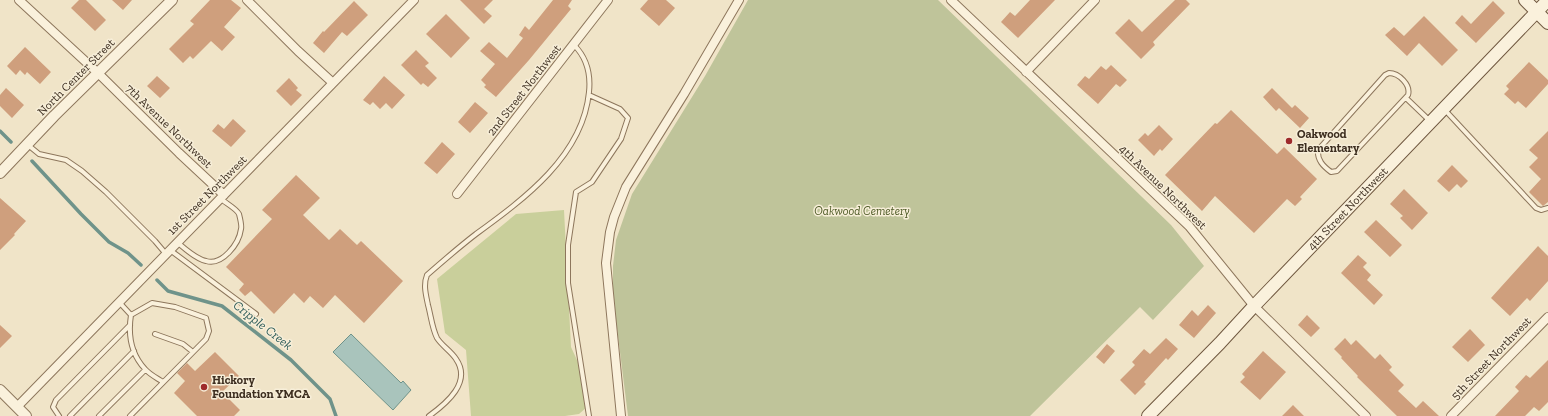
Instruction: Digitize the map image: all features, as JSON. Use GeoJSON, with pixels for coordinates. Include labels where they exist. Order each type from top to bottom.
{"type":"FeatureCollection","features":[{"type":"Feature","properties":{"kind":"main road"},"geometry":{"type":"LineString","coordinates":[[1524,0],[1548,23]]}},
{"type":"Feature","properties":{"kind":"main road","name":"4th Street Northwest"},"geometry":{"type":"LineString","coordinates":[[1148,416],[1220,343],[1443,108],[1548,0]]}},
{"type":"Feature","properties":{"kind":"street","name":"7th Avenue Northwest"},"geometry":{"type":"LineString","coordinates":[[19,0],[98,73],[222,197]]}},
{"type":"Feature","properties":{"kind":"street","name":"North Center Street"},"geometry":{"type":"LineString","coordinates":[[0,173],[54,116],[172,0]]}},
{"type":"Feature","properties":{"kind":"street"},"geometry":{"type":"LineString","coordinates":[[246,0],[333,83]]}},
{"type":"Feature","properties":{"kind":"street","name":"1st Street Northwest"},"geometry":{"type":"LineString","coordinates":[[16,407],[414,0]]}},
{"type":"Feature","properties":{"kind":"street","name":"2nd Street Northwest"},"geometry":{"type":"LineString","coordinates":[[457,194],[608,0]]}},
{"type":"Feature","properties":{"kind":"street"},"geometry":{"type":"LineString","coordinates":[[621,416],[606,263],[614,216],[626,187],[684,94],[739,0]]}},
{"type":"Feature","properties":{"kind":"street","name":"4th Avenue Northwest"},"geometry":{"type":"LineString","coordinates":[[951,0],[1189,226],[1254,306],[1366,416]]}},
{"type":"Feature","properties":{"kind":"street"},"geometry":{"type":"LineString","coordinates":[[1026,72],[1095,0]]}},
{"type":"Feature","properties":{"kind":"street","name":"5th Street Northwest"},"geometry":{"type":"LineString","coordinates":[[1451,416],[1548,317]]}},
{"type":"Feature","properties":{"kind":"street"},"geometry":{"type":"LineString","coordinates":[[0,390],[26,416]]}},
{"type":"Feature","properties":{"kind":"lane"},"geometry":{"type":"LineString","coordinates":[[429,416],[450,398],[460,385],[462,376],[456,358],[438,339],[434,330],[425,291],[425,281],[427,275],[474,235],[514,206],[550,173],[574,139],[588,104],[590,77],[582,52],[574,45]]}},
{"type":"Feature","properties":{"kind":"lane"},"geometry":{"type":"LineString","coordinates":[[1389,73],[1396,74],[1404,82],[1409,92],[1406,98],[1337,171],[1331,172],[1324,167],[1318,155],[1318,150],[1385,75],[1389,73]]}},
{"type":"Feature","properties":{"kind":"lane"},"geometry":{"type":"LineString","coordinates":[[589,95],[620,109],[628,118],[621,139],[592,182],[576,192],[568,245],[568,283],[589,416]]}},
{"type":"Feature","properties":{"kind":"lane"},"geometry":{"type":"LineString","coordinates":[[1406,98],[1430,122]]}},
{"type":"Feature","properties":{"kind":"lane"},"geometry":{"type":"LineString","coordinates":[[1443,108],[1536,208],[1541,210],[1548,208]]}},
{"type":"Feature","properties":{"kind":"lane"},"geometry":{"type":"LineString","coordinates":[[28,145],[39,154],[66,160],[82,171],[168,252],[256,314]]}},
{"type":"Feature","properties":{"kind":"lane"},"geometry":{"type":"LineString","coordinates":[[177,242],[185,249],[206,262],[215,262],[227,254],[238,240],[242,228],[238,213],[222,197]]}},
{"type":"Feature","properties":{"kind":"lane"},"geometry":{"type":"LineString","coordinates":[[119,302],[131,315],[131,342],[135,356],[146,370],[163,382]]}},
{"type":"Feature","properties":{"kind":"lane"},"geometry":{"type":"LineString","coordinates":[[130,416],[206,339],[209,331],[206,318],[175,307],[152,304],[131,315]]}},
{"type":"Feature","properties":{"kind":"lane"},"geometry":{"type":"LineString","coordinates":[[58,416],[53,407],[56,400],[130,325]]}},
{"type":"Feature","properties":{"kind":"lane"},"geometry":{"type":"LineString","coordinates":[[155,334],[183,344],[193,352]]}},
{"type":"Feature","properties":{"kind":"lane"},"geometry":{"type":"LineString","coordinates":[[70,416],[134,351]]}},
{"type":"Feature","properties":{"kind":"lane"},"geometry":{"type":"LineString","coordinates":[[99,416],[146,370]]}},
{"type":"Feature","properties":{"kind":"green space","name":"Oakwood Cemetery"},"geometry":{"type":"Polygon","coordinates":[[[748,0],[938,0],[1171,225],[1204,266],[1153,320],[1140,307],[1030,416],[628,416],[613,296],[613,266],[616,240],[632,194],[705,76],[748,0]]]}},
{"type":"Feature","properties":{"kind":"green space"},"geometry":{"type":"Polygon","coordinates":[[[564,210],[571,347],[582,371],[587,407],[579,414],[565,416],[471,416],[466,350],[445,333],[437,279],[516,214],[564,210]]]}},
{"type":"Feature","properties":{"kind":"water"},"geometry":{"type":"Polygon","coordinates":[[[351,334],[401,383],[403,381],[411,390],[393,410],[333,352],[351,334]]]}},
{"type":"Feature","properties":{"kind":"building"},"geometry":{"type":"Polygon","coordinates":[[[79,0],[86,0],[106,20],[95,31],[71,8],[79,0]]]}},
{"type":"Feature","properties":{"kind":"building"},"geometry":{"type":"Polygon","coordinates":[[[112,0],[132,0],[123,10],[112,0]]]}},
{"type":"Feature","properties":{"kind":"building"},"geometry":{"type":"Polygon","coordinates":[[[210,0],[231,0],[241,8],[224,27],[235,37],[222,51],[211,41],[193,59],[190,56],[183,63],[169,49],[194,24],[190,21],[210,0]]]}},
{"type":"Feature","properties":{"kind":"building"},"geometry":{"type":"Polygon","coordinates":[[[460,0],[493,0],[484,9],[492,16],[484,24],[460,0]]]}},
{"type":"Feature","properties":{"kind":"building"},"geometry":{"type":"Polygon","coordinates":[[[553,0],[572,0],[568,6],[571,9],[496,97],[484,87],[486,85],[481,80],[495,64],[480,51],[489,42],[507,58],[523,38],[519,35],[525,26],[529,30],[553,0]]]}},
{"type":"Feature","properties":{"kind":"building"},"geometry":{"type":"Polygon","coordinates":[[[648,0],[666,0],[675,8],[659,26],[640,9],[648,0]]]}},
{"type":"Feature","properties":{"kind":"building"},"geometry":{"type":"Polygon","coordinates":[[[1030,0],[1055,0],[1018,38],[1001,22],[1010,12],[1015,16],[1030,0]]]}},
{"type":"Feature","properties":{"kind":"building"},"geometry":{"type":"Polygon","coordinates":[[[1175,0],[1186,0],[1190,4],[1153,42],[1155,45],[1141,59],[1115,33],[1129,19],[1142,32],[1175,0]]]}},
{"type":"Feature","properties":{"kind":"building"},"geometry":{"type":"Polygon","coordinates":[[[354,1],[368,15],[347,36],[342,32],[324,53],[313,43],[323,31],[324,32],[354,1]]]}},
{"type":"Feature","properties":{"kind":"building"},"geometry":{"type":"Polygon","coordinates":[[[1493,1],[1505,13],[1476,43],[1455,23],[1462,15],[1471,24],[1493,1]]]}},
{"type":"Feature","properties":{"kind":"building"},"geometry":{"type":"Polygon","coordinates":[[[446,14],[470,38],[451,58],[426,34],[446,14]]]}},
{"type":"Feature","properties":{"kind":"building"},"geometry":{"type":"Polygon","coordinates":[[[1424,16],[1458,50],[1442,66],[1419,43],[1407,56],[1385,35],[1394,27],[1404,36],[1424,16]]]}},
{"type":"Feature","properties":{"kind":"building"},"geometry":{"type":"Polygon","coordinates":[[[25,47],[51,72],[40,84],[27,72],[25,75],[20,70],[16,75],[7,66],[25,47]]]}},
{"type":"Feature","properties":{"kind":"building"},"geometry":{"type":"Polygon","coordinates":[[[416,50],[429,63],[425,66],[437,78],[428,87],[423,83],[421,85],[401,65],[416,50]]]}},
{"type":"Feature","properties":{"kind":"building"},"geometry":{"type":"Polygon","coordinates":[[[1529,62],[1548,80],[1548,84],[1526,108],[1518,101],[1515,104],[1504,94],[1509,89],[1506,86],[1529,62]]]}},
{"type":"Feature","properties":{"kind":"building"},"geometry":{"type":"Polygon","coordinates":[[[1111,65],[1127,80],[1120,87],[1116,84],[1098,104],[1077,85],[1085,76],[1089,79],[1101,66],[1106,70],[1111,65]]]}},
{"type":"Feature","properties":{"kind":"building"},"geometry":{"type":"Polygon","coordinates":[[[157,76],[170,88],[160,98],[147,86],[157,76]]]}},
{"type":"Feature","properties":{"kind":"building"},"geometry":{"type":"Polygon","coordinates":[[[384,76],[405,95],[392,109],[386,103],[380,109],[373,102],[370,105],[363,100],[384,76]]]}},
{"type":"Feature","properties":{"kind":"building"},"geometry":{"type":"Polygon","coordinates":[[[289,78],[298,88],[296,90],[302,95],[291,106],[276,91],[289,78]]]}},
{"type":"Feature","properties":{"kind":"building"},"geometry":{"type":"Polygon","coordinates":[[[6,88],[24,105],[12,118],[0,106],[0,95],[6,88]]]}},
{"type":"Feature","properties":{"kind":"building"},"geometry":{"type":"Polygon","coordinates":[[[1272,88],[1292,108],[1295,105],[1309,118],[1300,128],[1279,108],[1276,111],[1263,97],[1272,88]]]}},
{"type":"Feature","properties":{"kind":"building"},"geometry":{"type":"Polygon","coordinates":[[[475,102],[488,113],[470,133],[458,122],[475,102]]]}},
{"type":"Feature","properties":{"kind":"building"},"geometry":{"type":"Polygon","coordinates":[[[1231,110],[1277,154],[1284,147],[1317,179],[1300,197],[1302,199],[1295,206],[1287,199],[1254,233],[1215,196],[1202,211],[1165,175],[1215,123],[1217,124],[1231,110]]]}},
{"type":"Feature","properties":{"kind":"building"},"geometry":{"type":"Polygon","coordinates":[[[233,119],[246,131],[231,147],[212,131],[218,124],[224,129],[233,119]]]}},
{"type":"Feature","properties":{"kind":"building"},"geometry":{"type":"Polygon","coordinates":[[[1159,125],[1173,139],[1162,151],[1160,149],[1154,156],[1138,140],[1145,133],[1148,136],[1159,125]]]}},
{"type":"Feature","properties":{"kind":"building"},"geometry":{"type":"Polygon","coordinates":[[[1548,131],[1548,202],[1543,206],[1529,192],[1541,179],[1529,167],[1538,158],[1529,150],[1548,131]]]}},
{"type":"Feature","properties":{"kind":"building"},"geometry":{"type":"Polygon","coordinates":[[[442,142],[455,154],[437,174],[424,163],[442,142]]]}},
{"type":"Feature","properties":{"kind":"building"},"geometry":{"type":"Polygon","coordinates":[[[1452,165],[1468,181],[1461,188],[1457,184],[1449,192],[1437,181],[1452,165]]]}},
{"type":"Feature","properties":{"kind":"building"},"geometry":{"type":"Polygon","coordinates":[[[296,175],[320,198],[303,215],[329,240],[340,229],[357,245],[361,241],[403,281],[364,323],[335,295],[323,308],[310,296],[304,303],[294,293],[274,314],[251,291],[245,296],[239,290],[244,284],[226,267],[272,219],[262,210],[296,175]]]}},
{"type":"Feature","properties":{"kind":"building"},"geometry":{"type":"Polygon","coordinates":[[[1404,189],[1428,213],[1412,230],[1400,218],[1403,216],[1390,204],[1404,189]]]}},
{"type":"Feature","properties":{"kind":"building"},"geometry":{"type":"Polygon","coordinates":[[[0,198],[26,221],[0,250],[0,198]]]}},
{"type":"Feature","properties":{"kind":"building"},"geometry":{"type":"Polygon","coordinates":[[[1376,220],[1402,245],[1390,257],[1364,232],[1376,220]]]}},
{"type":"Feature","properties":{"kind":"building"},"geometry":{"type":"Polygon","coordinates":[[[1538,246],[1548,256],[1548,281],[1530,301],[1527,298],[1510,316],[1491,298],[1538,246]]]}},
{"type":"Feature","properties":{"kind":"building"},"geometry":{"type":"Polygon","coordinates":[[[1358,255],[1367,263],[1363,267],[1371,275],[1367,280],[1383,295],[1374,305],[1341,273],[1358,255]]]}},
{"type":"Feature","properties":{"kind":"building"},"geometry":{"type":"Polygon","coordinates":[[[1208,305],[1216,313],[1194,338],[1179,325],[1192,310],[1198,316],[1208,305]]]}},
{"type":"Feature","properties":{"kind":"building"},"geometry":{"type":"Polygon","coordinates":[[[1307,315],[1320,328],[1311,337],[1298,325],[1307,315]]]}},
{"type":"Feature","properties":{"kind":"building"},"geometry":{"type":"Polygon","coordinates":[[[0,325],[12,336],[0,348],[0,325]]]}},
{"type":"Feature","properties":{"kind":"building"},"geometry":{"type":"Polygon","coordinates":[[[1470,329],[1485,345],[1468,362],[1452,347],[1470,329]]]}},
{"type":"Feature","properties":{"kind":"building"},"geometry":{"type":"Polygon","coordinates":[[[1166,338],[1178,349],[1168,360],[1166,358],[1144,382],[1146,384],[1135,395],[1120,380],[1135,365],[1132,362],[1144,349],[1150,354],[1166,338]]]}},
{"type":"Feature","properties":{"kind":"building"},"geometry":{"type":"Polygon","coordinates":[[[1345,338],[1351,345],[1356,340],[1375,359],[1380,354],[1392,367],[1389,370],[1404,385],[1398,391],[1416,408],[1423,401],[1439,416],[1397,416],[1357,377],[1358,376],[1334,349],[1345,338]]]}},
{"type":"Feature","properties":{"kind":"building"},"geometry":{"type":"Polygon","coordinates":[[[1107,344],[1115,351],[1104,364],[1096,357],[1107,344]]]}},
{"type":"Feature","properties":{"kind":"building"},"geometry":{"type":"Polygon","coordinates":[[[1263,351],[1286,372],[1260,400],[1240,382],[1245,377],[1242,374],[1263,351]]]}},
{"type":"Feature","properties":{"kind":"building","name":"Hickory Foundation YMCA"},"geometry":{"type":"Polygon","coordinates":[[[215,352],[239,376],[222,392],[240,410],[234,416],[197,416],[174,393],[185,381],[177,373],[187,363],[195,371],[215,352]]]}},
{"type":"Feature","properties":{"kind":"building"},"geometry":{"type":"Polygon","coordinates":[[[1548,360],[1548,402],[1539,411],[1534,407],[1525,416],[1495,416],[1519,391],[1515,387],[1526,375],[1530,378],[1548,360]]]}},
{"type":"Feature","properties":{"kind":"building"},"geometry":{"type":"Polygon","coordinates":[[[1293,405],[1304,416],[1282,416],[1293,405]]]}},
{"type":"Feature","properties":{"kind":"waterway","name":"Cripple Creek"},"geometry":{"type":"LineString","coordinates":[[0,131],[11,142]]}},
{"type":"Feature","properties":{"kind":"waterway","name":"Cripple Creek"},"geometry":{"type":"LineString","coordinates":[[32,161],[109,242],[128,253],[141,265]]}},
{"type":"Feature","properties":{"kind":"waterway","name":"Cripple Creek"},"geometry":{"type":"LineString","coordinates":[[157,280],[168,291],[222,306],[291,360],[330,399],[336,416]]}},
{"type":"Feature","properties":{"kind":"place","name":"Oakwood Elementary"},"geometry":{"type":"Point","coordinates":[1289,141]}},
{"type":"Feature","properties":{"kind":"place","name":"Hickory Foundation YMCA"},"geometry":{"type":"Point","coordinates":[204,387]}}]}
